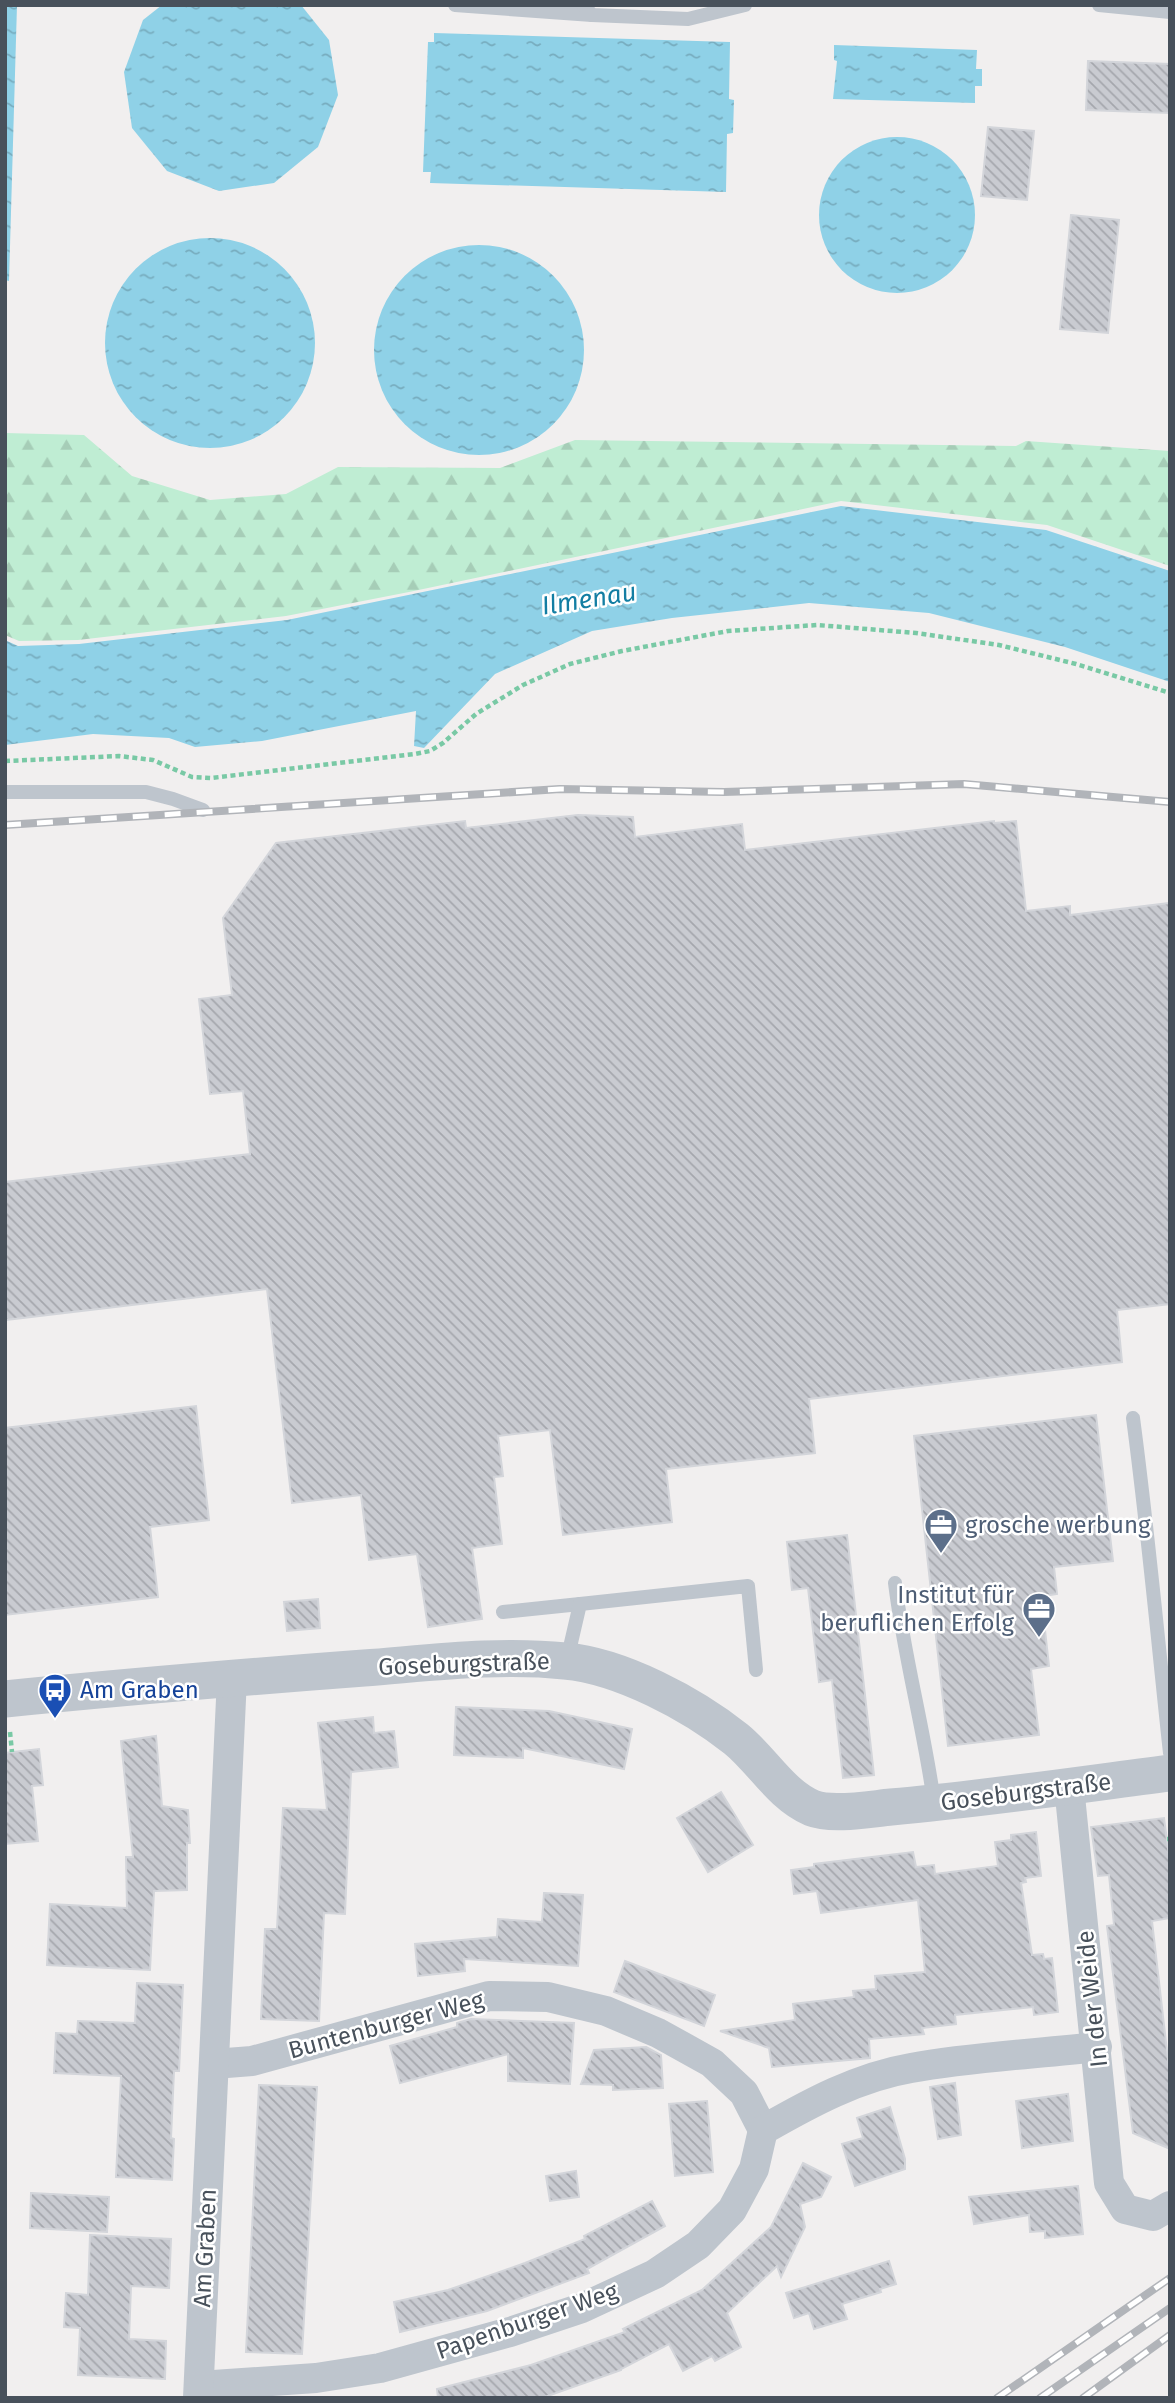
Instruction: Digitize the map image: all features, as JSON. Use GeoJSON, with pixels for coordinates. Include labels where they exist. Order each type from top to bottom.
{"type":"FeatureCollection","features":[{"type":"Feature","properties":{"kind":"street","name":"Goseburgstraße"},"geometry":{"type":"LineString","coordinates":[[5,1699],[233,1678],[468,1661],[567,1661],[650,1686],[697,1712],[736,1739],[788,1793],[814,1809],[848,1811],[934,1804],[1170,1773]]}},
{"type":"Feature","properties":{"kind":"street","name":"Am Graben"},"geometry":{"type":"LineString","coordinates":[[199,2392],[233,1678]]}},
{"type":"Feature","properties":{"kind":"street","name":"In der Weide"},"geometry":{"type":"LineString","coordinates":[[1069,1786],[1110,2183],[1125,2209],[1153,2216],[1170,2206]]}},
{"type":"Feature","properties":{"kind":"street","name":"Buntenburger Weg"},"geometry":{"type":"LineString","coordinates":[[214,2064],[252,2061],[489,1996],[548,1997],[606,2011],[658,2033],[712,2063],[744,2093],[764,2130]]}},
{"type":"Feature","properties":{"kind":"street"},"geometry":{"type":"LineString","coordinates":[[764,2130],[818,2098],[909,2068],[1097,2047]]}},
{"type":"Feature","properties":{"kind":"street","name":"Papenburger Weg"},"geometry":{"type":"LineString","coordinates":[[199,2392],[380,2368],[510,2332],[582,2308],[655,2274],[698,2245],[732,2210],[754,2169],[764,2130]]}},
{"type":"Feature","properties":{"kind":"lane"},"geometry":{"type":"LineString","coordinates":[[455,5],[587,10],[688,19],[745,5]]}},
{"type":"Feature","properties":{"kind":"lane"},"geometry":{"type":"LineString","coordinates":[[1098,5],[1170,12]]}},
{"type":"Feature","properties":{"kind":"lane"},"geometry":{"type":"LineString","coordinates":[[5,792],[146,792],[203,810]]}},
{"type":"Feature","properties":{"kind":"lane"},"geometry":{"type":"LineString","coordinates":[[1133,1418],[1146,1517],[1152,1594],[1164,1642],[1170,1754]]}},
{"type":"Feature","properties":{"kind":"lane"},"geometry":{"type":"LineString","coordinates":[[895,1583],[905,1652],[924,1731],[934,1804]]}},
{"type":"Feature","properties":{"kind":"lane"},"geometry":{"type":"LineString","coordinates":[[503,1612],[748,1587],[756,1670]]}},
{"type":"Feature","properties":{"kind":"lane"},"geometry":{"type":"LineString","coordinates":[[567,1661],[580,1604]]}},
{"type":"Feature","properties":{"kind":"path"},"geometry":{"type":"LineString","coordinates":[[5,761],[119,756],[153,760],[192,777],[211,778],[415,754],[430,751],[443,743],[476,714],[523,685],[570,664],[622,650],[728,631],[817,625],[916,633],[999,645],[1076,664],[1170,693]]}},
{"type":"Feature","properties":{"kind":"green space"},"geometry":{"type":"Polygon","coordinates":[[[5,433],[84,435],[132,476],[210,500],[286,494],[338,467],[500,468],[575,440],[1016,446],[1026,441],[1170,451],[1170,566],[1047,525],[841,501],[286,616],[78,640],[19,641],[5,635],[5,433]]]}},
{"type":"Feature","properties":{"kind":"water"},"geometry":{"type":"Polygon","coordinates":[[[5,5],[17,5],[9,281],[5,280],[5,5]]]}},
{"type":"Feature","properties":{"kind":"water"},"geometry":{"type":"Polygon","coordinates":[[[162,5],[301,5],[329,40],[338,95],[318,147],[274,183],[219,191],[167,171],[132,128],[124,72],[143,20],[162,5]]]}},
{"type":"Feature","properties":{"kind":"water"},"geometry":{"type":"Polygon","coordinates":[[[434,33],[730,42],[729,99],[734,100],[733,133],[727,134],[726,192],[430,183],[431,172],[423,172],[428,42],[434,42],[434,33]]]}},
{"type":"Feature","properties":{"kind":"water"},"geometry":{"type":"Polygon","coordinates":[[[834,45],[977,50],[976,69],[982,69],[982,86],[975,86],[975,103],[833,99],[837,61],[834,60],[834,45]]]}},
{"type":"Feature","properties":{"kind":"water"},"geometry":{"type":"Polygon","coordinates":[[[897,137],[927,143],[952,160],[969,185],[975,215],[969,245],[952,270],[927,287],[897,293],[867,287],[842,270],[825,245],[819,215],[825,185],[842,160],[867,143],[897,137]]]}},
{"type":"Feature","properties":{"kind":"water"},"geometry":{"type":"Polygon","coordinates":[[[210,238],[231,240],[250,246],[269,255],[285,268],[298,284],[307,303],[313,322],[313,364],[307,383],[298,402],[285,418],[269,431],[250,440],[231,446],[210,448],[189,446],[170,440],[151,431],[135,418],[122,402],[113,383],[107,364],[105,343],[107,322],[113,303],[122,284],[135,268],[151,255],[170,246],[189,240],[210,238]]]}},
{"type":"Feature","properties":{"kind":"water"},"geometry":{"type":"Polygon","coordinates":[[[479,245],[500,247],[519,253],[538,262],[554,275],[567,291],[576,310],[582,329],[582,371],[576,390],[567,409],[554,425],[538,438],[519,447],[500,453],[479,455],[458,453],[439,447],[420,438],[404,425],[391,409],[382,390],[376,371],[374,350],[376,329],[382,310],[391,291],[404,275],[420,262],[439,253],[458,247],[479,245]]]}},
{"type":"Feature","properties":{"kind":"water","name":"Ilmenau"},"geometry":{"type":"Polygon","coordinates":[[[841,506],[1046,530],[1170,571],[1170,682],[1065,647],[929,613],[809,603],[672,618],[592,631],[495,674],[424,748],[414,746],[416,711],[262,741],[195,747],[169,738],[93,734],[5,745],[5,640],[18,646],[79,644],[287,620],[841,506]]]}},
{"type":"Feature","properties":{"kind":"building"},"geometry":{"type":"Polygon","coordinates":[[[1088,61],[1170,64],[1170,113],[1086,110],[1088,61]]]}},
{"type":"Feature","properties":{"kind":"building"},"geometry":{"type":"Polygon","coordinates":[[[988,127],[1034,131],[1027,200],[981,196],[988,127]]]}},
{"type":"Feature","properties":{"kind":"building"},"geometry":{"type":"Polygon","coordinates":[[[1071,215],[1119,220],[1108,333],[1060,329],[1071,215]]]}},
{"type":"Feature","properties":{"kind":"building"},"geometry":{"type":"Polygon","coordinates":[[[578,815],[633,817],[635,837],[742,824],[745,850],[994,821],[1016,821],[1026,911],[1070,906],[1070,915],[1170,903],[1170,1304],[1117,1310],[1122,1362],[809,1399],[815,1453],[666,1469],[672,1522],[563,1535],[550,1430],[498,1436],[503,1476],[494,1477],[502,1544],[472,1548],[482,1619],[428,1627],[417,1554],[369,1560],[361,1495],[292,1503],[267,1289],[5,1320],[5,1182],[250,1154],[243,1091],[210,1094],[199,999],[232,995],[223,918],[276,843],[465,821],[466,828],[578,815]]]}},
{"type":"Feature","properties":{"kind":"building"},"geometry":{"type":"Polygon","coordinates":[[[196,1406],[209,1520],[150,1527],[158,1597],[5,1615],[5,1428],[196,1406]]]}},
{"type":"Feature","properties":{"kind":"building"},"geometry":{"type":"Polygon","coordinates":[[[1096,1415],[1113,1561],[1054,1567],[1057,1594],[1044,1596],[1042,1603],[1049,1666],[1031,1669],[1039,1735],[948,1746],[914,1436],[1096,1415]]]}},
{"type":"Feature","properties":{"kind":"building"},"geometry":{"type":"Polygon","coordinates":[[[847,1535],[874,1775],[843,1778],[832,1680],[819,1682],[808,1588],[792,1590],[787,1542],[847,1535]]]}},
{"type":"Feature","properties":{"kind":"building"},"geometry":{"type":"Polygon","coordinates":[[[318,1599],[320,1628],[287,1631],[284,1602],[318,1599]]]}},
{"type":"Feature","properties":{"kind":"building"},"geometry":{"type":"Polygon","coordinates":[[[456,1707],[549,1711],[632,1729],[624,1769],[523,1748],[523,1758],[454,1755],[456,1707]]]}},
{"type":"Feature","properties":{"kind":"building"},"geometry":{"type":"Polygon","coordinates":[[[373,1717],[374,1733],[394,1731],[398,1767],[351,1772],[345,1914],[324,1913],[319,2021],[261,2019],[265,1929],[277,1929],[283,1808],[327,1810],[318,1723],[373,1717]]]}},
{"type":"Feature","properties":{"kind":"building"},"geometry":{"type":"Polygon","coordinates":[[[156,1736],[162,1806],[188,1810],[190,1843],[187,1843],[187,1890],[154,1891],[150,1970],[47,1965],[50,1904],[127,1908],[126,1857],[133,1857],[121,1741],[156,1736]]]}},
{"type":"Feature","properties":{"kind":"building"},"geometry":{"type":"Polygon","coordinates":[[[39,1749],[43,1785],[32,1786],[38,1841],[5,1844],[5,1753],[39,1749]]]}},
{"type":"Feature","properties":{"kind":"building"},"geometry":{"type":"Polygon","coordinates":[[[721,1792],[753,1845],[708,1872],[677,1818],[721,1792]]]}},
{"type":"Feature","properties":{"kind":"building"},"geometry":{"type":"Polygon","coordinates":[[[1164,1818],[1170,1863],[1170,1918],[1152,1921],[1170,2077],[1170,2149],[1133,2133],[1107,1926],[1114,1925],[1109,1875],[1098,1876],[1091,1827],[1164,1818]]]}},
{"type":"Feature","properties":{"kind":"building"},"geometry":{"type":"Polygon","coordinates":[[[1036,1832],[1041,1876],[1025,1878],[1026,1882],[1021,1883],[1032,1955],[1043,1954],[1044,1959],[1052,1958],[1058,2012],[1034,2015],[1033,2007],[955,2015],[956,2024],[922,2028],[924,2034],[869,2039],[870,2058],[772,2067],[769,2048],[720,2031],[795,2020],[793,2004],[854,1997],[853,1991],[876,1989],[875,1976],[925,1972],[918,1900],[821,1913],[817,1891],[794,1894],[791,1870],[814,1867],[814,1864],[913,1852],[916,1867],[934,1865],[935,1874],[998,1866],[995,1842],[1011,1840],[1011,1835],[1036,1832]]]}},
{"type":"Feature","properties":{"kind":"building"},"geometry":{"type":"Polygon","coordinates":[[[544,1893],[583,1895],[578,1966],[464,1959],[465,1971],[418,1976],[415,1944],[497,1937],[498,1919],[542,1922],[544,1893]]]}},
{"type":"Feature","properties":{"kind":"building"},"geometry":{"type":"Polygon","coordinates":[[[625,1961],[715,1995],[704,2026],[614,1992],[625,1961]]]}},
{"type":"Feature","properties":{"kind":"building"},"geometry":{"type":"Polygon","coordinates":[[[137,1983],[183,1985],[179,2071],[174,2071],[172,2180],[116,2177],[121,2076],[54,2073],[56,2033],[77,2034],[78,2021],[135,2023],[137,1983]]]}},
{"type":"Feature","properties":{"kind":"building"},"geometry":{"type":"Polygon","coordinates":[[[471,2019],[574,2023],[570,2084],[508,2081],[508,2054],[400,2083],[390,2046],[457,2027],[457,2023],[471,2019]]]}},
{"type":"Feature","properties":{"kind":"building"},"geometry":{"type":"Polygon","coordinates":[[[646,2047],[661,2055],[663,2088],[613,2090],[613,2085],[581,2084],[594,2050],[646,2047]]]}},
{"type":"Feature","properties":{"kind":"building"},"geometry":{"type":"Polygon","coordinates":[[[955,2083],[961,2135],[938,2139],[930,2087],[955,2083]]]}},
{"type":"Feature","properties":{"kind":"building"},"geometry":{"type":"Polygon","coordinates":[[[259,2085],[317,2087],[302,2354],[246,2352],[259,2085]]]}},
{"type":"Feature","properties":{"kind":"building"},"geometry":{"type":"Polygon","coordinates":[[[1068,2094],[1073,2141],[1022,2148],[1016,2101],[1068,2094]]]}},
{"type":"Feature","properties":{"kind":"building"},"geometry":{"type":"Polygon","coordinates":[[[707,2101],[713,2172],[675,2176],[669,2104],[707,2101]]]}},
{"type":"Feature","properties":{"kind":"building"},"geometry":{"type":"Polygon","coordinates":[[[890,2107],[905,2159],[905,2169],[855,2186],[842,2144],[863,2138],[857,2118],[890,2107]]]}},
{"type":"Feature","properties":{"kind":"building"},"geometry":{"type":"Polygon","coordinates":[[[803,2163],[831,2177],[821,2197],[800,2204],[805,2227],[781,2277],[777,2266],[727,2313],[741,2347],[715,2361],[712,2356],[683,2371],[669,2344],[621,2370],[542,2398],[438,2398],[437,2389],[531,2365],[625,2332],[623,2329],[702,2290],[771,2227],[803,2163]]]}},
{"type":"Feature","properties":{"kind":"building"},"geometry":{"type":"Polygon","coordinates":[[[576,2171],[579,2197],[550,2201],[546,2176],[576,2171]]]}},
{"type":"Feature","properties":{"kind":"building"},"geometry":{"type":"Polygon","coordinates":[[[1078,2186],[1083,2234],[1045,2238],[1045,2231],[1030,2232],[1029,2215],[974,2224],[969,2197],[1078,2186]]]}},
{"type":"Feature","properties":{"kind":"building"},"geometry":{"type":"Polygon","coordinates":[[[31,2193],[109,2197],[107,2232],[30,2228],[31,2193]]]}},
{"type":"Feature","properties":{"kind":"building"},"geometry":{"type":"Polygon","coordinates":[[[652,2201],[665,2226],[587,2269],[589,2273],[487,2311],[400,2332],[394,2302],[448,2290],[525,2263],[585,2239],[584,2236],[652,2201]]]}},
{"type":"Feature","properties":{"kind":"building"},"geometry":{"type":"Polygon","coordinates":[[[90,2235],[171,2239],[169,2288],[131,2286],[129,2339],[166,2341],[165,2379],[78,2375],[80,2328],[64,2327],[66,2293],[88,2295],[90,2235]]]}},
{"type":"Feature","properties":{"kind":"building"},"geometry":{"type":"Polygon","coordinates":[[[889,2261],[896,2284],[880,2289],[881,2292],[842,2304],[847,2319],[814,2329],[809,2313],[794,2318],[786,2293],[889,2261]]]}},
{"type":"Feature","properties":{"kind":"railway"},"geometry":{"type":"LineString","coordinates":[[5,825],[560,789],[724,792],[964,784],[1170,802]]}},
{"type":"Feature","properties":{"kind":"railway"},"geometry":{"type":"LineString","coordinates":[[997,2398],[1170,2278]]}},
{"type":"Feature","properties":{"kind":"railway"},"geometry":{"type":"LineString","coordinates":[[1040,2398],[1170,2308]]}},
{"type":"Feature","properties":{"kind":"railway"},"geometry":{"type":"LineString","coordinates":[[1083,2398],[1170,2335]]}},
{"type":"Feature","properties":{"kind":"place","name":"grosche werbung"},"geometry":{"type":"Point","coordinates":[941,1555]}},
{"type":"Feature","properties":{"kind":"place","name":"Institut für beruflichen Erfolg"},"geometry":{"type":"Point","coordinates":[1039,1639]}},
{"type":"Feature","properties":{"kind":"place","name":"Am Graben"},"geometry":{"type":"Point","coordinates":[55,1720]}}]}
